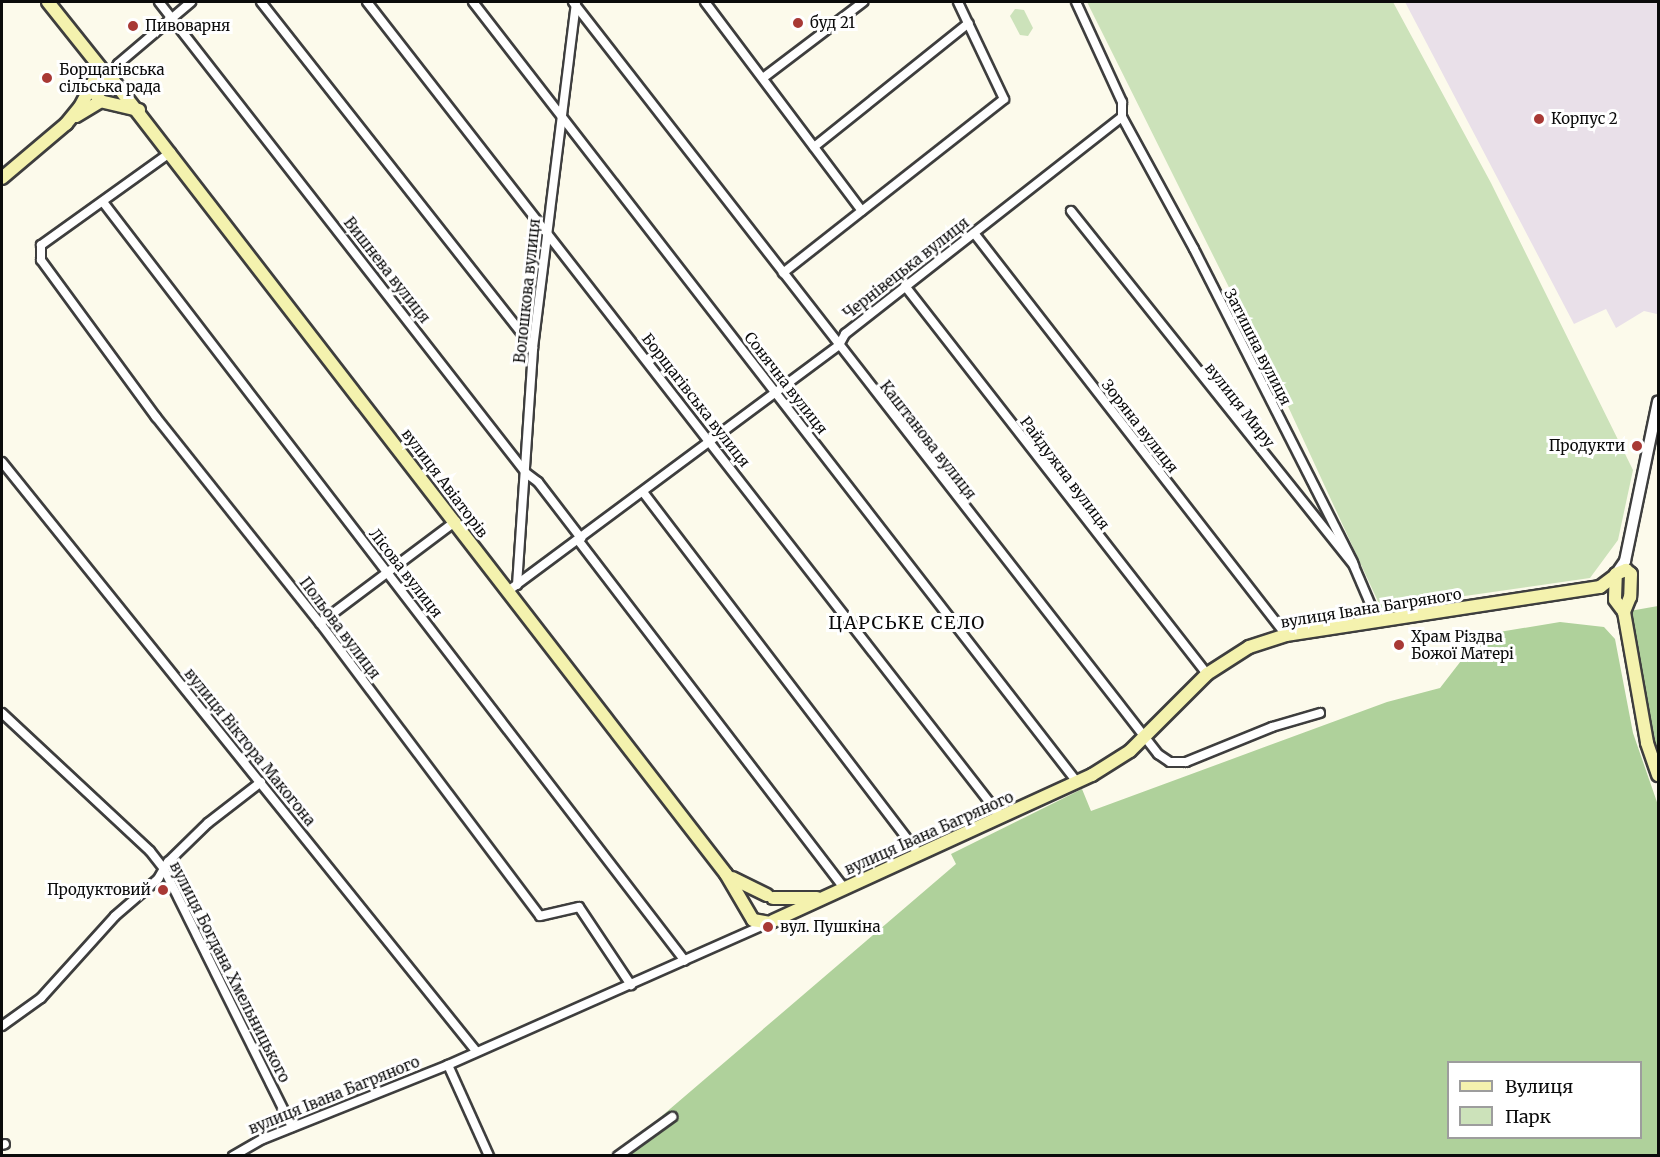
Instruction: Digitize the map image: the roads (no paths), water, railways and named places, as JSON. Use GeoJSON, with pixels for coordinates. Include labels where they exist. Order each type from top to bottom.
{"type":"FeatureCollection","features":[{"type":"Feature","properties":{"kind":"main road","name":"вулиця Авіаторів"},"geometry":{"type":"LineString","coordinates":[[48,2],[140,111],[456,521],[512,588],[726,874],[749,912]]}},
{"type":"Feature","properties":{"kind":"main road"},"geometry":{"type":"LineString","coordinates":[[88,50],[91,87],[102,101],[140,111]]}},
{"type":"Feature","properties":{"kind":"main road"},"geometry":{"type":"LineString","coordinates":[[2,178],[66,124],[116,93],[110,78],[99,77],[66,124]]}},
{"type":"Feature","properties":{"kind":"main road"},"geometry":{"type":"LineString","coordinates":[[1624,612],[1629,600],[1631,574],[1626,570],[1616,575],[1615,599],[1624,612],[1647,743],[1659,775]]}},
{"type":"Feature","properties":{"kind":"main road","name":"вулиця Івана Багряного"},"geometry":{"type":"LineString","coordinates":[[771,922],[1077,782],[1144,739],[1207,674],[1249,647],[1286,635],[1600,587],[1616,575]]}},
{"type":"Feature","properties":{"kind":"main road"},"geometry":{"type":"LineString","coordinates":[[1600,587],[1619,603],[1629,600]]}},
{"type":"Feature","properties":{"kind":"main road","name":"вулиця Авіаторів"},"geometry":{"type":"LineString","coordinates":[[726,874],[770,897]]}},
{"type":"Feature","properties":{"kind":"main road"},"geometry":{"type":"LineString","coordinates":[[770,897],[779,910],[771,922],[758,923],[749,912],[754,898],[770,897]]}},
{"type":"Feature","properties":{"kind":"main road","name":"вулиця Івана Багряного"},"geometry":{"type":"LineString","coordinates":[[770,897],[824,897]]}},
{"type":"Feature","properties":{"kind":"street","name":"Вишнева вулиця"},"geometry":{"type":"LineString","coordinates":[[159,2],[526,473],[538,482],[844,888]]}},
{"type":"Feature","properties":{"kind":"street"},"geometry":{"type":"LineString","coordinates":[[110,78],[118,63],[191,2]]}},
{"type":"Feature","properties":{"kind":"street"},"geometry":{"type":"LineString","coordinates":[[261,2],[533,348]]}},
{"type":"Feature","properties":{"kind":"street","name":"Борщагівська вулиця"},"geometry":{"type":"LineString","coordinates":[[367,2],[712,441],[1001,818]]}},
{"type":"Feature","properties":{"kind":"street","name":"Сонячна вулиця"},"geometry":{"type":"LineString","coordinates":[[473,2],[1077,782]]}},
{"type":"Feature","properties":{"kind":"street"},"geometry":{"type":"LineString","coordinates":[[705,2],[862,211]]}},
{"type":"Feature","properties":{"kind":"street"},"geometry":{"type":"LineString","coordinates":[[763,78],[863,2]]}},
{"type":"Feature","properties":{"kind":"street"},"geometry":{"type":"LineString","coordinates":[[783,273],[1004,99],[958,2]]}},
{"type":"Feature","properties":{"kind":"street"},"geometry":{"type":"LineString","coordinates":[[1076,2],[1122,102],[1122,117]]}},
{"type":"Feature","properties":{"kind":"street","name":"Волошкова вулиця"},"geometry":{"type":"LineString","coordinates":[[512,588],[526,473],[533,348],[575,3]]}},
{"type":"Feature","properties":{"kind":"street","name":"Каштанова вулиця"},"geometry":{"type":"LineString","coordinates":[[575,3],[1144,739],[1158,754],[1178,764],[1320,712]]}},
{"type":"Feature","properties":{"kind":"street"},"geometry":{"type":"LineString","coordinates":[[814,147],[969,23]]}},
{"type":"Feature","properties":{"kind":"street","name":"Чернівецька вулиця"},"geometry":{"type":"LineString","coordinates":[[512,588],[839,345],[844,334],[974,233],[1091,137],[1122,117]]}},
{"type":"Feature","properties":{"kind":"street","name":"Затишна вулиця"},"geometry":{"type":"LineString","coordinates":[[1122,117],[1138,139],[1354,566]]}},
{"type":"Feature","properties":{"kind":"street"},"geometry":{"type":"LineString","coordinates":[[103,202],[171,152]]}},
{"type":"Feature","properties":{"kind":"street","name":"Польова вулиця"},"geometry":{"type":"LineString","coordinates":[[103,202],[38,250],[40,260],[156,417],[320,623],[540,916],[579,907],[631,985]]}},
{"type":"Feature","properties":{"kind":"street","name":"Лісова вулиця"},"geometry":{"type":"LineString","coordinates":[[103,202],[686,961]]}},
{"type":"Feature","properties":{"kind":"street","name":"вулиця Миру"},"geometry":{"type":"LineString","coordinates":[[1071,211],[1304,508],[1354,566],[1378,622]]}},
{"type":"Feature","properties":{"kind":"street","name":"Зоряна вулиця"},"geometry":{"type":"LineString","coordinates":[[974,233],[1286,635]]}},
{"type":"Feature","properties":{"kind":"street","name":"Райдужна вулиця"},"geometry":{"type":"LineString","coordinates":[[905,286],[1207,674]]}},
{"type":"Feature","properties":{"kind":"street"},"geometry":{"type":"LineString","coordinates":[[1616,575],[1625,561],[1653,450],[1659,401]]}},
{"type":"Feature","properties":{"kind":"street","name":"вулиця Віктора Макогона"},"geometry":{"type":"LineString","coordinates":[[2,462],[476,1051]]}},
{"type":"Feature","properties":{"kind":"street"},"geometry":{"type":"LineString","coordinates":[[643,492],[920,854]]}},
{"type":"Feature","properties":{"kind":"street"},"geometry":{"type":"LineString","coordinates":[[320,623],[456,521]]}},
{"type":"Feature","properties":{"kind":"street"},"geometry":{"type":"LineString","coordinates":[[1625,561],[1631,574]]}},
{"type":"Feature","properties":{"kind":"street","name":"вулиця Богдана Хмельницького"},"geometry":{"type":"LineString","coordinates":[[2,713],[150,851],[164,869],[292,1127]]}},
{"type":"Feature","properties":{"kind":"street"},"geometry":{"type":"LineString","coordinates":[[2,1026],[41,998],[75,956],[208,823],[261,782]]}},
{"type":"Feature","properties":{"kind":"street"},"geometry":{"type":"LineString","coordinates":[[734,939],[748,923],[749,912]]}},
{"type":"Feature","properties":{"kind":"street","name":"вулиця Івана Багряного"},"geometry":{"type":"LineString","coordinates":[[233,1155],[292,1127],[448,1065],[771,922]]}},
{"type":"Feature","properties":{"kind":"street"},"geometry":{"type":"LineString","coordinates":[[448,1065],[489,1155]]}},
{"type":"Feature","properties":{"kind":"street"},"geometry":{"type":"LineString","coordinates":[[618,1155],[672,1117]]}},
{"type":"Feature","properties":{"kind":"place","name":"буд 21"},"geometry":{"type":"Point","coordinates":[798,23]}},
{"type":"Feature","properties":{"kind":"place","name":"Пивоварня"},"geometry":{"type":"Point","coordinates":[133,26]}},
{"type":"Feature","properties":{"kind":"place","name":"Борщагівська сільська рада"},"geometry":{"type":"Point","coordinates":[47,78]}},
{"type":"Feature","properties":{"kind":"place","name":"Корпус 2"},"geometry":{"type":"Point","coordinates":[1539,119]}},
{"type":"Feature","properties":{"kind":"place","name":"Продукти"},"geometry":{"type":"Point","coordinates":[1637,446]}},
{"type":"Feature","properties":{"kind":"place","name":"Храм Різдва Божої Матері"},"geometry":{"type":"Point","coordinates":[1399,645]}},
{"type":"Feature","properties":{"kind":"place","name":"Продуктовий"},"geometry":{"type":"Point","coordinates":[163,890]}},
{"type":"Feature","properties":{"kind":"place","name":"вул. Пушкіна"},"geometry":{"type":"Point","coordinates":[768,927]}},
{"type":"Feature","properties":{"kind":"district","name":"ЦАРСЬКЕ СЕЛО"},"geometry":{"type":"Point","coordinates":[907,623]}}]}
